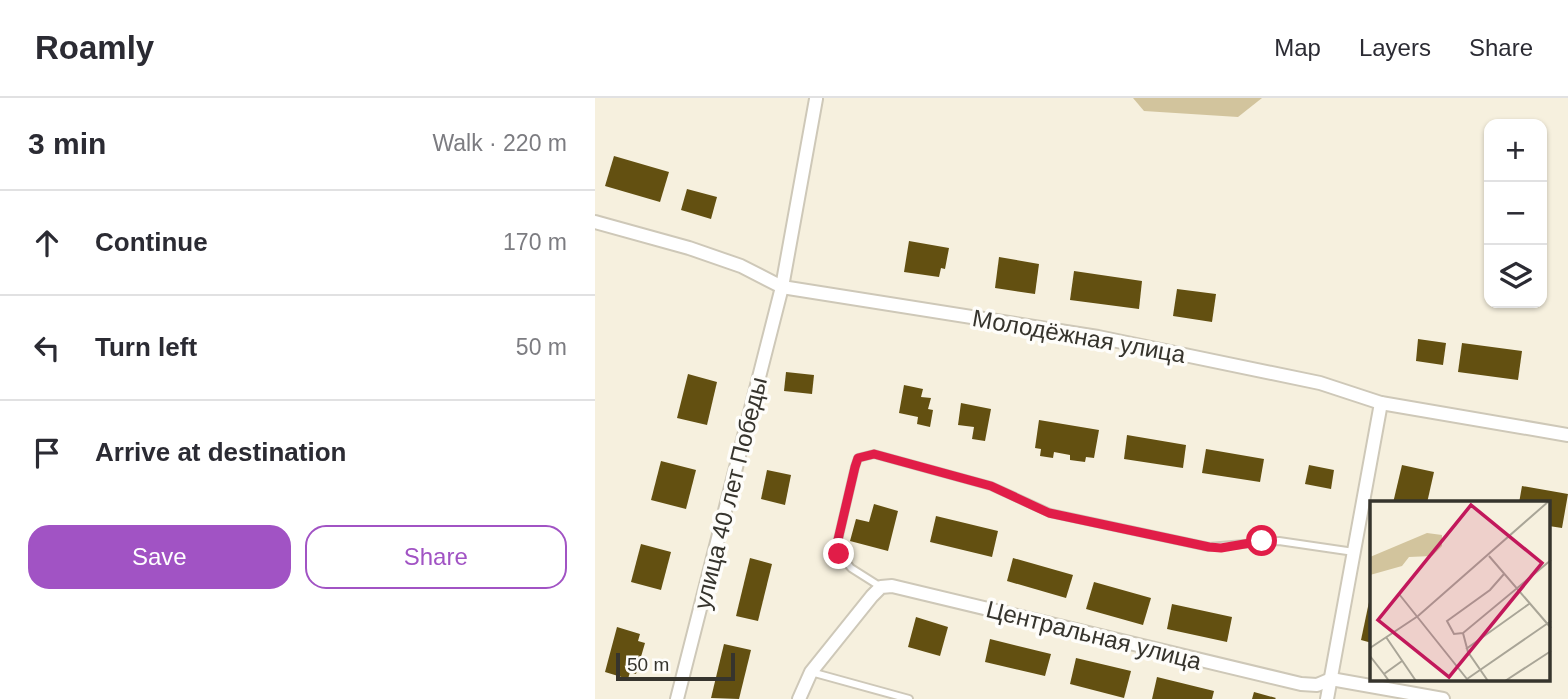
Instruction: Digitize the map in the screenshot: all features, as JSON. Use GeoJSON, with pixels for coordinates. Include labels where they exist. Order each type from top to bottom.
{"type":"FeatureCollection","features":[{"type":"Feature","properties":{"kind":"street","name":"улица 40 лет Победы"},"geometry":{"type":"LineString","coordinates":[[677,699],[782,287],[816,99]]}},
{"type":"Feature","properties":{"kind":"street","name":"Молодёжная улица"},"geometry":{"type":"LineString","coordinates":[[595,222],[689,248],[741,266],[782,287],[1098,337],[1319,383],[1381,403],[1568,435]]}},
{"type":"Feature","properties":{"kind":"street"},"geometry":{"type":"LineString","coordinates":[[1327,699],[1381,403]]}},
{"type":"Feature","properties":{"kind":"street","name":"Центральная улица"},"geometry":{"type":"LineString","coordinates":[[881,587],[892,586],[1301,684],[1317,685],[1331,679],[1443,699]]}},
{"type":"Feature","properties":{"kind":"street"},"geometry":{"type":"LineString","coordinates":[[799,699],[811,672],[881,587]]}},
{"type":"Feature","properties":{"kind":"lane"},"geometry":{"type":"LineString","coordinates":[[881,587],[844,562],[837,544],[858,458],[874,454],[991,486],[1049,513],[1209,547],[1279,541],[1354,552]]}},
{"type":"Feature","properties":{"kind":"lane"},"geometry":{"type":"LineString","coordinates":[[811,672],[909,699]]}},
{"type":"Feature","properties":{"kind":"shaded area"},"geometry":{"type":"Polygon","coordinates":[[[1133,98],[1262,98],[1238,117],[1144,111],[1133,98]]]}},
{"type":"Feature","properties":{"kind":"building"},"geometry":{"type":"Polygon","coordinates":[[[614,156],[669,172],[660,202],[605,186],[614,156]]]}},
{"type":"Feature","properties":{"kind":"building"},"geometry":{"type":"Polygon","coordinates":[[[687,189],[717,197],[711,219],[681,210],[687,189]]]}},
{"type":"Feature","properties":{"kind":"building"},"geometry":{"type":"Polygon","coordinates":[[[909,241],[949,248],[945,269],[941,268],[939,277],[904,272],[909,241]]]}},
{"type":"Feature","properties":{"kind":"building"},"geometry":{"type":"Polygon","coordinates":[[[999,257],[1039,264],[1035,294],[995,288],[999,257]]]}},
{"type":"Feature","properties":{"kind":"building"},"geometry":{"type":"Polygon","coordinates":[[[1074,271],[1142,281],[1139,309],[1070,300],[1074,271]]]}},
{"type":"Feature","properties":{"kind":"building"},"geometry":{"type":"Polygon","coordinates":[[[1177,289],[1216,294],[1212,322],[1173,316],[1177,289]]]}},
{"type":"Feature","properties":{"kind":"building"},"geometry":{"type":"Polygon","coordinates":[[[1418,339],[1446,343],[1443,365],[1416,361],[1418,339]]]}},
{"type":"Feature","properties":{"kind":"building"},"geometry":{"type":"Polygon","coordinates":[[[1462,343],[1522,351],[1518,380],[1458,372],[1462,343]]]}},
{"type":"Feature","properties":{"kind":"building"},"geometry":{"type":"Polygon","coordinates":[[[786,372],[814,375],[812,394],[784,391],[786,372]]]}},
{"type":"Feature","properties":{"kind":"building"},"geometry":{"type":"Polygon","coordinates":[[[688,374],[717,382],[707,425],[677,418],[688,374]]]}},
{"type":"Feature","properties":{"kind":"building"},"geometry":{"type":"Polygon","coordinates":[[[904,385],[923,389],[921,397],[931,398],[928,409],[933,410],[930,427],[917,424],[918,417],[899,413],[904,385]]]}},
{"type":"Feature","properties":{"kind":"building"},"geometry":{"type":"Polygon","coordinates":[[[961,403],[991,409],[985,441],[972,439],[974,427],[958,425],[961,403]]]}},
{"type":"Feature","properties":{"kind":"building"},"geometry":{"type":"Polygon","coordinates":[[[1039,420],[1099,430],[1094,458],[1086,457],[1085,462],[1070,460],[1070,455],[1054,452],[1053,458],[1040,456],[1041,449],[1035,448],[1039,420]]]}},
{"type":"Feature","properties":{"kind":"building"},"geometry":{"type":"Polygon","coordinates":[[[1127,435],[1186,445],[1183,468],[1124,459],[1127,435]]]}},
{"type":"Feature","properties":{"kind":"building"},"geometry":{"type":"Polygon","coordinates":[[[1206,449],[1264,459],[1260,482],[1202,473],[1206,449]]]}},
{"type":"Feature","properties":{"kind":"building"},"geometry":{"type":"Polygon","coordinates":[[[661,461],[696,470],[686,509],[651,500],[661,461]]]}},
{"type":"Feature","properties":{"kind":"building"},"geometry":{"type":"Polygon","coordinates":[[[1309,465],[1334,470],[1331,489],[1305,484],[1309,465]]]}},
{"type":"Feature","properties":{"kind":"building"},"geometry":{"type":"Polygon","coordinates":[[[1402,465],[1434,472],[1427,501],[1393,501],[1402,465]]]}},
{"type":"Feature","properties":{"kind":"building"},"geometry":{"type":"Polygon","coordinates":[[[767,470],[791,475],[785,505],[761,499],[767,470]]]}},
{"type":"Feature","properties":{"kind":"building"},"geometry":{"type":"Polygon","coordinates":[[[1522,486],[1568,494],[1562,528],[1551,526],[1551,501],[1519,501],[1522,486]]]}},
{"type":"Feature","properties":{"kind":"building"},"geometry":{"type":"Polygon","coordinates":[[[874,504],[898,511],[888,551],[850,541],[856,519],[869,522],[874,504]]]}},
{"type":"Feature","properties":{"kind":"building"},"geometry":{"type":"Polygon","coordinates":[[[936,516],[998,531],[992,557],[930,542],[936,516]]]}},
{"type":"Feature","properties":{"kind":"building"},"geometry":{"type":"Polygon","coordinates":[[[641,544],[671,552],[661,590],[631,582],[641,544]]]}},
{"type":"Feature","properties":{"kind":"building"},"geometry":{"type":"Polygon","coordinates":[[[750,558],[772,564],[758,621],[736,616],[750,558]]]}},
{"type":"Feature","properties":{"kind":"building"},"geometry":{"type":"Polygon","coordinates":[[[1013,558],[1073,575],[1066,598],[1007,581],[1013,558]]]}},
{"type":"Feature","properties":{"kind":"building"},"geometry":{"type":"Polygon","coordinates":[[[1094,582],[1151,598],[1143,625],[1086,609],[1094,582]]]}},
{"type":"Feature","properties":{"kind":"building"},"geometry":{"type":"Polygon","coordinates":[[[1369,602],[1370,602],[1370,642],[1361,640],[1369,602]]]}},
{"type":"Feature","properties":{"kind":"building"},"geometry":{"type":"Polygon","coordinates":[[[1172,604],[1232,617],[1227,642],[1167,629],[1172,604]]]}},
{"type":"Feature","properties":{"kind":"building"},"geometry":{"type":"Polygon","coordinates":[[[916,617],[948,627],[940,656],[908,647],[916,617]]]}},
{"type":"Feature","properties":{"kind":"building"},"geometry":{"type":"Polygon","coordinates":[[[617,627],[640,634],[638,641],[645,643],[636,674],[630,672],[628,679],[605,672],[617,627]]]}},
{"type":"Feature","properties":{"kind":"building"},"geometry":{"type":"Polygon","coordinates":[[[990,639],[1051,654],[1045,676],[985,662],[990,639]]]}},
{"type":"Feature","properties":{"kind":"building"},"geometry":{"type":"Polygon","coordinates":[[[724,644],[751,650],[739,699],[711,698],[724,644]]]}},
{"type":"Feature","properties":{"kind":"building"},"geometry":{"type":"Polygon","coordinates":[[[1076,658],[1131,671],[1124,698],[1070,684],[1076,658]]]}},
{"type":"Feature","properties":{"kind":"building"},"geometry":{"type":"Polygon","coordinates":[[[1157,677],[1214,691],[1212,699],[1152,699],[1157,677]]]}},
{"type":"Feature","properties":{"kind":"building"},"geometry":{"type":"Polygon","coordinates":[[[1254,692],[1276,698],[1252,699],[1254,692]]]}},
{"type":"Feature","properties":{"kind":"route"},"geometry":{"type":"LineString","coordinates":[[839,554],[837,544],[858,458],[874,454],[991,486],[1049,513],[1209,547],[1221,548],[1262,541]]}}]}
